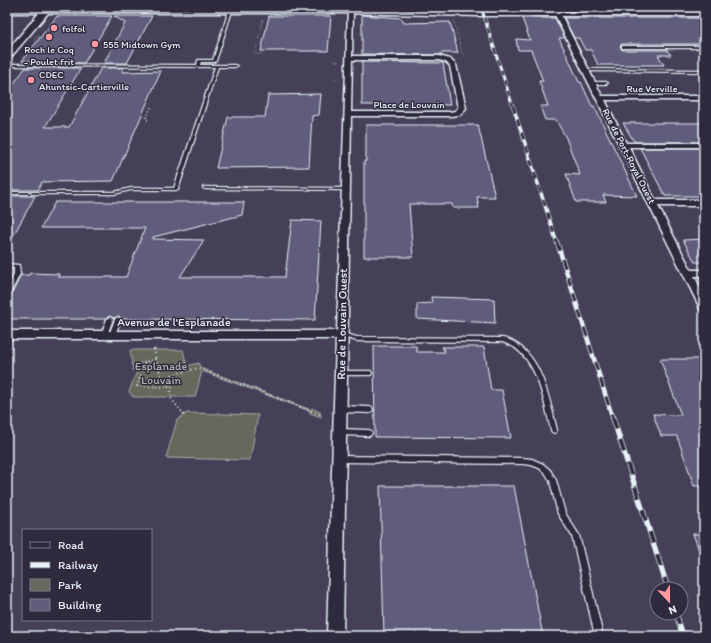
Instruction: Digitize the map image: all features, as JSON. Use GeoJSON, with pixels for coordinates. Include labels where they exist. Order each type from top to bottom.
{"type":"FeatureCollection","features":[{"type":"Feature","properties":{"kind":"street"},"geometry":{"type":"LineString","coordinates":[[8,50],[42,9]]}},
{"type":"Feature","properties":{"kind":"street"},"geometry":{"type":"LineString","coordinates":[[7,11],[42,9],[230,11],[328,9],[350,11],[446,13],[556,10],[704,14]]}},
{"type":"Feature","properties":{"kind":"street","name":"Rue de Port-Royal Ouest"},"geometry":{"type":"LineString","coordinates":[[556,10],[704,306]]}},
{"type":"Feature","properties":{"kind":"street","name":"Rue de Louvain Ouest"},"geometry":{"type":"LineString","coordinates":[[335,636],[350,11]]}},
{"type":"Feature","properties":{"kind":"street","name":"Place de Louvain"},"geometry":{"type":"LineString","coordinates":[[348,114],[452,114],[459,112],[462,108],[453,65],[448,60],[441,58],[349,58]]}},
{"type":"Feature","properties":{"kind":"street","name":"Rue Verville"},"geometry":{"type":"LineString","coordinates":[[600,98],[704,98]]}},
{"type":"Feature","properties":{"kind":"street"},"geometry":{"type":"LineString","coordinates":[[623,145],[704,145]]}},
{"type":"Feature","properties":{"kind":"street"},"geometry":{"type":"LineString","coordinates":[[652,203],[704,203]]}},
{"type":"Feature","properties":{"kind":"street"},"geometry":{"type":"LineString","coordinates":[[688,273],[704,273]]}},
{"type":"Feature","properties":{"kind":"street","name":"Avenue de l'Esplanade"},"geometry":{"type":"LineString","coordinates":[[7,335],[342,335]]}},
{"type":"Feature","properties":{"kind":"lane"},"geometry":{"type":"LineString","coordinates":[[198,66],[199,61],[214,61],[230,11]]}},
{"type":"Feature","properties":{"kind":"lane"},"geometry":{"type":"LineString","coordinates":[[623,47],[704,47]]}},
{"type":"Feature","properties":{"kind":"lane"},"geometry":{"type":"LineString","coordinates":[[7,65],[235,66]]}},
{"type":"Feature","properties":{"kind":"lane"},"geometry":{"type":"LineString","coordinates":[[7,193],[114,193],[131,189],[176,189],[217,66]]}},
{"type":"Feature","properties":{"kind":"lane"},"geometry":{"type":"LineString","coordinates":[[586,70],[704,71]]}},
{"type":"Feature","properties":{"kind":"lane"},"geometry":{"type":"LineString","coordinates":[[592,83],[606,83]]}},
{"type":"Feature","properties":{"kind":"lane"},"geometry":{"type":"LineString","coordinates":[[205,188],[345,189]]}},
{"type":"Feature","properties":{"kind":"lane"},"geometry":{"type":"LineString","coordinates":[[7,266],[16,266],[17,274],[7,294]]}},
{"type":"Feature","properties":{"kind":"lane"},"geometry":{"type":"LineString","coordinates":[[108,335],[110,319]]}},
{"type":"Feature","properties":{"kind":"lane"},"geometry":{"type":"LineString","coordinates":[[108,335],[118,319]]}},
{"type":"Feature","properties":{"kind":"lane"},"geometry":{"type":"LineString","coordinates":[[342,335],[357,339],[503,340],[511,342],[523,352],[541,380],[554,430]]}},
{"type":"Feature","properties":{"kind":"lane"},"geometry":{"type":"LineString","coordinates":[[341,373],[369,373]]}},
{"type":"Feature","properties":{"kind":"lane"},"geometry":{"type":"LineString","coordinates":[[340,409],[370,410]]}},
{"type":"Feature","properties":{"kind":"lane"},"geometry":{"type":"LineString","coordinates":[[340,432],[369,433]]}},
{"type":"Feature","properties":{"kind":"lane"},"geometry":{"type":"LineString","coordinates":[[339,459],[523,461],[532,462],[541,466],[548,472],[553,480],[562,514],[575,535],[599,636]]}},
{"type":"Feature","properties":{"kind":"path"},"geometry":{"type":"LineString","coordinates":[[446,13],[454,21],[462,52],[465,55]]}},
{"type":"Feature","properties":{"kind":"path"},"geometry":{"type":"LineString","coordinates":[[264,14],[255,54],[264,54]]}},
{"type":"Feature","properties":{"kind":"path"},"geometry":{"type":"LineString","coordinates":[[32,39],[40,38],[35,36]]}},
{"type":"Feature","properties":{"kind":"path"},"geometry":{"type":"LineString","coordinates":[[335,61],[339,62]]}},
{"type":"Feature","properties":{"kind":"path"},"geometry":{"type":"LineString","coordinates":[[334,78],[338,80]]}},
{"type":"Feature","properties":{"kind":"path"},"geometry":{"type":"LineString","coordinates":[[148,120],[146,118],[151,107]]}},
{"type":"Feature","properties":{"kind":"path"},"geometry":{"type":"LineString","coordinates":[[154,349],[161,378]]}},
{"type":"Feature","properties":{"kind":"path"},"geometry":{"type":"LineString","coordinates":[[136,365],[157,359]]}},
{"type":"Feature","properties":{"kind":"path"},"geometry":{"type":"LineString","coordinates":[[145,362],[137,386],[172,387],[170,397],[184,416]]}},
{"type":"Feature","properties":{"kind":"path"},"geometry":{"type":"LineString","coordinates":[[159,369],[179,364]]}},
{"type":"Feature","properties":{"kind":"path"},"geometry":{"type":"LineString","coordinates":[[168,387],[171,375],[198,368],[322,415]]}},
{"type":"Feature","properties":{"kind":"path"},"geometry":{"type":"LineString","coordinates":[[140,378],[170,378]]}},
{"type":"Feature","properties":{"kind":"shaded area"},"geometry":{"type":"Polygon","coordinates":[[[7,7],[704,7],[704,636],[7,636],[7,75],[34,42],[7,41],[7,7]]]}},
{"type":"Feature","properties":{"kind":"green space","name":"Esplanade Louvain"},"geometry":{"type":"Polygon","coordinates":[[[130,350],[183,350],[187,366],[199,363],[200,368],[311,410],[312,408],[320,412],[321,417],[310,413],[310,411],[202,371],[195,397],[133,397],[129,392],[137,371],[133,371],[130,350]]]}},
{"type":"Feature","properties":{"kind":"green space"},"geometry":{"type":"Polygon","coordinates":[[[187,413],[258,415],[250,460],[166,458],[177,420],[187,413]]]}},
{"type":"Feature","properties":{"kind":"building"},"geometry":{"type":"Polygon","coordinates":[[[563,7],[704,7],[704,10],[565,10],[563,7]]]}},
{"type":"Feature","properties":{"kind":"building"},"geometry":{"type":"Polygon","coordinates":[[[362,15],[401,18],[404,23],[450,22],[458,53],[441,53],[441,55],[362,54],[362,15]]]}},
{"type":"Feature","properties":{"kind":"building"},"geometry":{"type":"Polygon","coordinates":[[[57,16],[112,16],[84,63],[22,61],[57,16]]]}},
{"type":"Feature","properties":{"kind":"building"},"geometry":{"type":"Polygon","coordinates":[[[114,16],[152,16],[127,63],[104,63],[125,23],[114,16]]]}},
{"type":"Feature","properties":{"kind":"building"},"geometry":{"type":"Polygon","coordinates":[[[269,16],[331,16],[328,51],[261,51],[269,16]]]}},
{"type":"Feature","properties":{"kind":"building"},"geometry":{"type":"Polygon","coordinates":[[[522,18],[555,18],[565,38],[559,38],[579,82],[581,82],[592,106],[594,106],[637,196],[603,195],[606,202],[576,202],[566,174],[580,175],[566,138],[556,120],[545,120],[540,106],[548,106],[539,81],[543,81],[531,50],[518,50],[516,39],[530,40],[522,18]]]}},
{"type":"Feature","properties":{"kind":"building"},"geometry":{"type":"Polygon","coordinates":[[[564,18],[704,18],[704,44],[622,44],[620,46],[622,50],[667,50],[671,55],[658,55],[664,65],[598,65],[591,50],[585,50],[579,38],[574,38],[564,18]]]}},
{"type":"Feature","properties":{"kind":"building"},"geometry":{"type":"Polygon","coordinates":[[[362,62],[443,63],[450,105],[362,105],[362,62]]]}},
{"type":"Feature","properties":{"kind":"building"},"geometry":{"type":"Polygon","coordinates":[[[25,68],[81,68],[45,127],[69,127],[101,68],[124,68],[122,72],[161,71],[113,181],[42,182],[38,190],[7,190],[7,93],[25,68]]]}},
{"type":"Feature","properties":{"kind":"building"},"geometry":{"type":"Polygon","coordinates":[[[321,94],[319,115],[312,116],[309,167],[216,168],[228,117],[265,117],[268,95],[321,94]]]}},
{"type":"Feature","properties":{"kind":"building"},"geometry":{"type":"Polygon","coordinates":[[[623,123],[704,123],[704,142],[636,142],[633,140],[623,123]]]}},
{"type":"Feature","properties":{"kind":"building"},"geometry":{"type":"Polygon","coordinates":[[[366,125],[478,125],[495,197],[477,197],[479,208],[453,208],[452,204],[409,204],[413,257],[364,257],[364,161],[366,161],[366,125]]]}},
{"type":"Feature","properties":{"kind":"building"},"geometry":{"type":"Polygon","coordinates":[[[640,148],[704,148],[704,196],[665,196],[640,148]]]}},
{"type":"Feature","properties":{"kind":"building"},"geometry":{"type":"Polygon","coordinates":[[[7,196],[35,196],[7,247],[7,196]]]}},
{"type":"Feature","properties":{"kind":"building"},"geometry":{"type":"Polygon","coordinates":[[[55,202],[244,202],[242,215],[153,237],[153,239],[204,240],[180,277],[285,277],[292,220],[321,221],[315,320],[122,319],[119,316],[114,318],[109,316],[106,319],[7,319],[7,297],[11,295],[21,275],[29,275],[30,273],[59,274],[58,277],[126,277],[145,228],[41,228],[55,202]]]}},
{"type":"Feature","properties":{"kind":"building"},"geometry":{"type":"Polygon","coordinates":[[[704,239],[704,262],[695,262],[683,240],[704,239]]]}},
{"type":"Feature","properties":{"kind":"building"},"geometry":{"type":"Polygon","coordinates":[[[431,297],[494,299],[495,323],[417,319],[417,304],[432,303],[431,297]]]}},
{"type":"Feature","properties":{"kind":"building"},"geometry":{"type":"Polygon","coordinates":[[[374,346],[416,346],[417,352],[445,352],[442,347],[484,347],[491,390],[502,390],[511,438],[375,437],[374,346]]]}},
{"type":"Feature","properties":{"kind":"building"},"geometry":{"type":"Polygon","coordinates":[[[660,359],[704,359],[704,486],[694,486],[677,436],[661,436],[653,414],[681,415],[660,359]]]}},
{"type":"Feature","properties":{"kind":"building"},"geometry":{"type":"Polygon","coordinates":[[[380,486],[514,486],[543,636],[384,636],[380,486]]]}},
{"type":"Feature","properties":{"kind":"building"},"geometry":{"type":"Polygon","coordinates":[[[693,534],[704,534],[704,561],[703,561],[693,534]]]}},
{"type":"Feature","properties":{"kind":"railway"},"geometry":{"type":"LineString","coordinates":[[481,7],[513,107]]}},
{"type":"Feature","properties":{"kind":"railway"},"geometry":{"type":"LineString","coordinates":[[513,106],[557,243]]}},
{"type":"Feature","properties":{"kind":"railway"},"geometry":{"type":"LineString","coordinates":[[557,242],[613,419]]}},
{"type":"Feature","properties":{"kind":"railway"},"geometry":{"type":"LineString","coordinates":[[613,418],[665,581]]}},
{"type":"Feature","properties":{"kind":"railway"},"geometry":{"type":"LineString","coordinates":[[678,621],[683,636]]}},
{"type":"Feature","properties":{"kind":"place","name":"folfol"},"geometry":{"type":"Point","coordinates":[54,28]}},
{"type":"Feature","properties":{"kind":"place","name":"Roch le Coq - Poulet frit"},"geometry":{"type":"Point","coordinates":[49,37]}},
{"type":"Feature","properties":{"kind":"place","name":"555 Midtown Gym"},"geometry":{"type":"Point","coordinates":[95,44]}},
{"type":"Feature","properties":{"kind":"place","name":"CDEC Ahuntsic-Cartierville"},"geometry":{"type":"Point","coordinates":[31,80]}}]}
